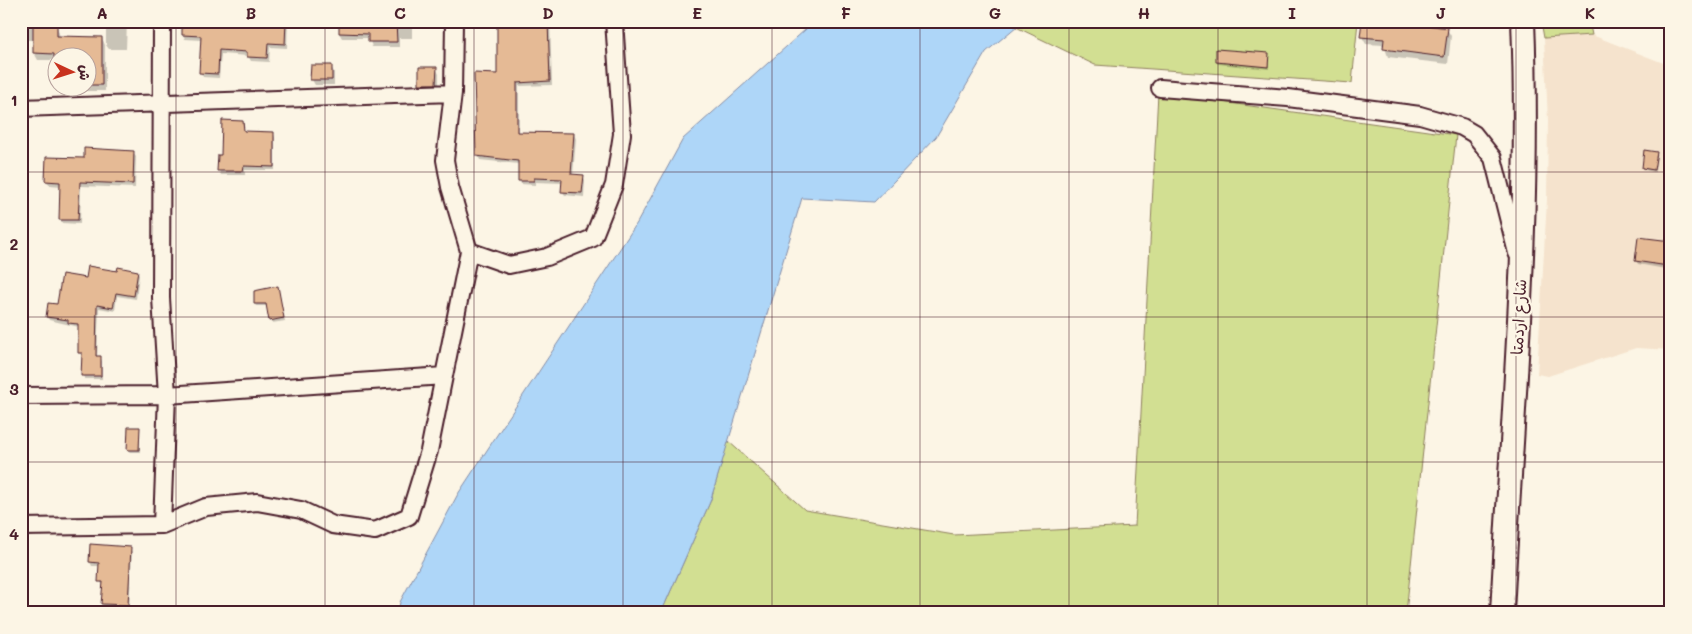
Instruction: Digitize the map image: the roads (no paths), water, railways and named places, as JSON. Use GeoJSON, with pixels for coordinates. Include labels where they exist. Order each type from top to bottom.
{"type":"FeatureCollection","features":[{"type":"Feature","properties":{"kind":"main road","name":"شارع اردمتا"},"geometry":{"type":"LineString","coordinates":[[1502,613],[1520,268],[1524,84],[1523,21]]}},
{"type":"Feature","properties":{"kind":"street"},"geometry":{"type":"LineString","coordinates":[[162,21],[161,298],[167,395],[162,525]]}},
{"type":"Feature","properties":{"kind":"street"},"geometry":{"type":"LineString","coordinates":[[21,527],[162,525],[206,507],[257,502],[301,510],[333,525],[375,531],[409,516],[430,451],[470,250],[450,187],[445,160],[453,93],[454,21]]}},
{"type":"Feature","properties":{"kind":"street"},"geometry":{"type":"LineString","coordinates":[[470,250],[509,265],[547,257],[593,238],[614,185],[622,134],[614,21]]}},
{"type":"Feature","properties":{"kind":"street"},"geometry":{"type":"LineString","coordinates":[[1160,88],[1288,98],[1420,115],[1462,127],[1474,134],[1492,158],[1520,268]]}},
{"type":"Feature","properties":{"kind":"street"},"geometry":{"type":"LineString","coordinates":[[21,108],[453,93]]}},
{"type":"Feature","properties":{"kind":"street"},"geometry":{"type":"LineString","coordinates":[[21,396],[167,395],[444,376]]}},
{"type":"Feature","properties":{"kind":"water"},"geometry":{"type":"Polygon","coordinates":[[[815,21],[1023,21],[986,52],[936,137],[874,202],[802,198],[710,502],[661,613],[398,613],[400,602],[458,494],[637,223],[683,139],[815,21]]]}}]}
